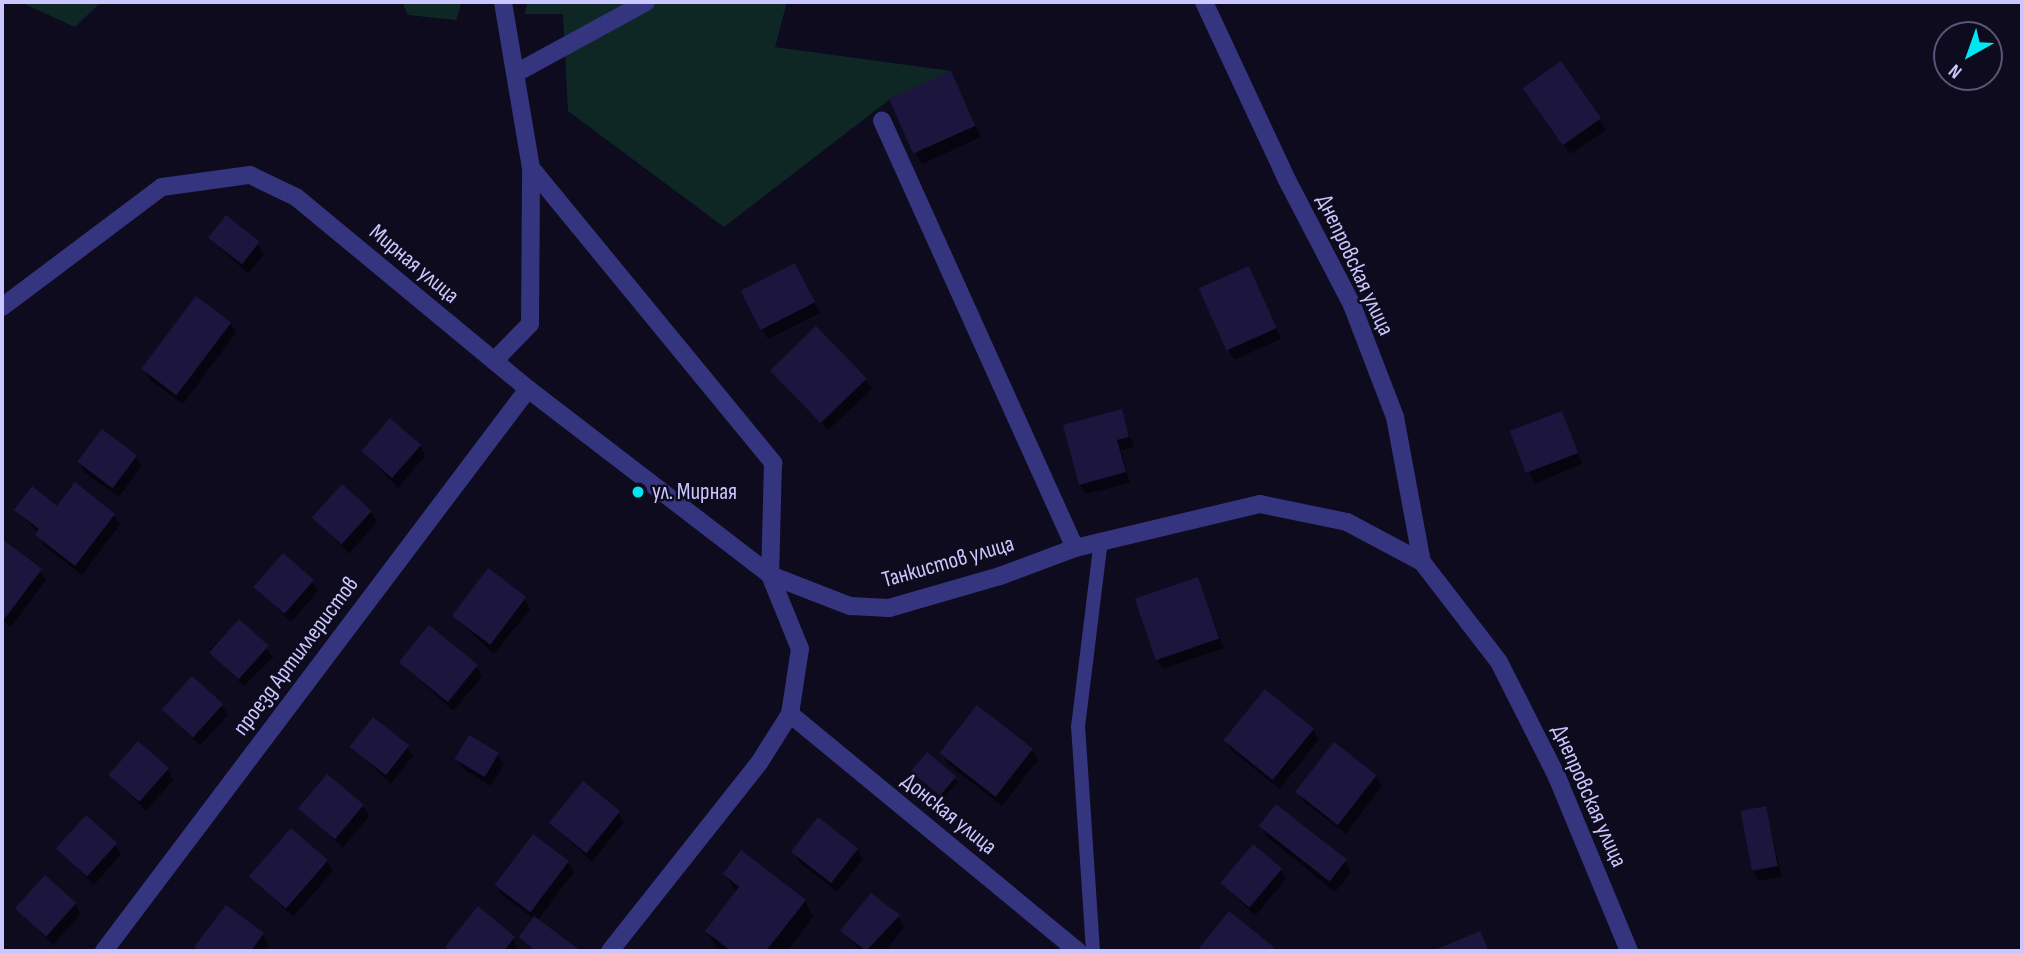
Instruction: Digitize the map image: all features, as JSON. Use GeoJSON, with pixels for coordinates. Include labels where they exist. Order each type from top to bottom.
{"type":"FeatureCollection","features":[{"type":"Feature","properties":{"kind":"street"},"geometry":{"type":"LineString","coordinates":[[494,361],[530,324],[531,168],[503,2]]}},
{"type":"Feature","properties":{"kind":"street"},"geometry":{"type":"LineString","coordinates":[[516,73],[646,2]]}},
{"type":"Feature","properties":{"kind":"street","name":"Днепровская улица"},"geometry":{"type":"LineString","coordinates":[[1204,2],[1287,180],[1352,304],[1395,416],[1422,562]]}},
{"type":"Feature","properties":{"kind":"street"},"geometry":{"type":"LineString","coordinates":[[882,121],[1075,548]]}},
{"type":"Feature","properties":{"kind":"street"},"geometry":{"type":"LineString","coordinates":[[531,168],[773,463],[770,575],[800,649],[790,714],[759,763],[610,951]]}},
{"type":"Feature","properties":{"kind":"street","name":"Мирная улица"},"geometry":{"type":"LineString","coordinates":[[2,307],[162,187],[250,175],[296,197],[528,389],[770,575]]}},
{"type":"Feature","properties":{"kind":"street","name":"проезд Артиллеристов"},"geometry":{"type":"LineString","coordinates":[[104,951],[528,389]]}},
{"type":"Feature","properties":{"kind":"street","name":"Днепровская улица"},"geometry":{"type":"LineString","coordinates":[[1075,548],[1259,504],[1347,522],[1422,562],[1499,662],[1557,777],[1629,951]]}},
{"type":"Feature","properties":{"kind":"street","name":"Танкистов улица"},"geometry":{"type":"LineString","coordinates":[[770,575],[849,606],[889,608],[1000,576],[1075,548]]}},
{"type":"Feature","properties":{"kind":"street","name":"Донская улица"},"geometry":{"type":"LineString","coordinates":[[790,714],[1078,951]]}},
{"type":"Feature","properties":{"kind":"lane"},"geometry":{"type":"LineString","coordinates":[[1093,951],[1078,727],[1101,541]]}},
{"type":"Feature","properties":{"kind":"green space"},"geometry":{"type":"Polygon","coordinates":[[[20,2],[101,2],[75,27],[20,2]]]}},
{"type":"Feature","properties":{"kind":"green space"},"geometry":{"type":"Polygon","coordinates":[[[402,2],[462,2],[456,20],[408,15],[402,2]]]}},
{"type":"Feature","properties":{"kind":"green space"},"geometry":{"type":"Polygon","coordinates":[[[527,2],[787,2],[775,47],[951,71],[889,100],[724,227],[568,111],[563,14],[525,14],[527,2]]]}},
{"type":"Feature","properties":{"kind":"building"},"geometry":{"type":"Polygon","coordinates":[[[1561,61],[1601,118],[1563,145],[1522,88],[1561,61]]]}},
{"type":"Feature","properties":{"kind":"building"},"geometry":{"type":"Polygon","coordinates":[[[951,71],[975,126],[913,153],[889,99],[951,71]]]}},
{"type":"Feature","properties":{"kind":"building"},"geometry":{"type":"Polygon","coordinates":[[[226,215],[260,241],[242,264],[208,238],[226,215]]]}},
{"type":"Feature","properties":{"kind":"building"},"geometry":{"type":"Polygon","coordinates":[[[795,263],[815,302],[761,330],[741,291],[795,263]]]}},
{"type":"Feature","properties":{"kind":"building"},"geometry":{"type":"Polygon","coordinates":[[[1249,266],[1277,328],[1226,350],[1199,288],[1249,266]]]}},
{"type":"Feature","properties":{"kind":"building"},"geometry":{"type":"Polygon","coordinates":[[[196,296],[231,322],[176,395],[141,369],[196,296]]]}},
{"type":"Feature","properties":{"kind":"building"},"geometry":{"type":"Polygon","coordinates":[[[816,326],[867,379],[821,423],[770,370],[816,326]]]}},
{"type":"Feature","properties":{"kind":"building"},"geometry":{"type":"Polygon","coordinates":[[[1122,409],[1129,437],[1117,440],[1126,472],[1079,485],[1063,425],[1122,409]]]}},
{"type":"Feature","properties":{"kind":"building"},"geometry":{"type":"Polygon","coordinates":[[[1562,411],[1578,453],[1526,473],[1510,431],[1562,411]]]}},
{"type":"Feature","properties":{"kind":"building"},"geometry":{"type":"Polygon","coordinates":[[[390,418],[421,445],[392,478],[361,451],[390,418]]]}},
{"type":"Feature","properties":{"kind":"building"},"geometry":{"type":"Polygon","coordinates":[[[102,429],[137,455],[112,488],[77,462],[102,429]]]}},
{"type":"Feature","properties":{"kind":"building"},"geometry":{"type":"Polygon","coordinates":[[[75,482],[115,514],[75,566],[35,535],[39,529],[14,510],[32,486],[57,506],[75,482]]]}},
{"type":"Feature","properties":{"kind":"building"},"geometry":{"type":"Polygon","coordinates":[[[342,484],[372,511],[342,544],[312,517],[342,484]]]}},
{"type":"Feature","properties":{"kind":"building"},"geometry":{"type":"Polygon","coordinates":[[[2,539],[42,569],[5,618],[2,616],[2,539]]]}},
{"type":"Feature","properties":{"kind":"building"},"geometry":{"type":"Polygon","coordinates":[[[283,553],[314,580],[284,614],[253,587],[283,553]]]}},
{"type":"Feature","properties":{"kind":"building"},"geometry":{"type":"Polygon","coordinates":[[[488,568],[526,597],[490,645],[452,616],[488,568]]]}},
{"type":"Feature","properties":{"kind":"building"},"geometry":{"type":"Polygon","coordinates":[[[1198,577],[1219,638],[1156,660],[1135,599],[1198,577]]]}},
{"type":"Feature","properties":{"kind":"building"},"geometry":{"type":"Polygon","coordinates":[[[239,619],[269,646],[239,679],[209,652],[239,619]]]}},
{"type":"Feature","properties":{"kind":"building"},"geometry":{"type":"Polygon","coordinates":[[[429,625],[478,665],[448,702],[399,662],[429,625]]]}},
{"type":"Feature","properties":{"kind":"building"},"geometry":{"type":"Polygon","coordinates":[[[192,676],[223,704],[193,738],[162,709],[192,676]]]}},
{"type":"Feature","properties":{"kind":"building"},"geometry":{"type":"Polygon","coordinates":[[[1265,689],[1314,729],[1272,780],[1223,740],[1265,689]]]}},
{"type":"Feature","properties":{"kind":"building"},"geometry":{"type":"Polygon","coordinates":[[[977,705],[1033,749],[995,797],[939,753],[977,705]]]}},
{"type":"Feature","properties":{"kind":"building"},"geometry":{"type":"Polygon","coordinates":[[[373,717],[409,745],[386,775],[350,747],[373,717]]]}},
{"type":"Feature","properties":{"kind":"building"},"geometry":{"type":"Polygon","coordinates":[[[469,735],[499,753],[485,777],[455,759],[469,735]]]}},
{"type":"Feature","properties":{"kind":"building"},"geometry":{"type":"Polygon","coordinates":[[[138,741],[169,768],[139,802],[108,775],[138,741]]]}},
{"type":"Feature","properties":{"kind":"building"},"geometry":{"type":"Polygon","coordinates":[[[1334,742],[1377,775],[1338,825],[1295,792],[1334,742]]]}},
{"type":"Feature","properties":{"kind":"building"},"geometry":{"type":"Polygon","coordinates":[[[927,752],[956,776],[940,796],[911,771],[927,752]]]}},
{"type":"Feature","properties":{"kind":"building"},"geometry":{"type":"Polygon","coordinates":[[[327,774],[364,805],[335,839],[298,808],[327,774]]]}},
{"type":"Feature","properties":{"kind":"building"},"geometry":{"type":"Polygon","coordinates":[[[583,781],[620,811],[586,853],[549,823],[583,781]]]}},
{"type":"Feature","properties":{"kind":"building"},"geometry":{"type":"Polygon","coordinates":[[[1276,804],[1347,859],[1330,881],[1259,826],[1276,804]]]}},
{"type":"Feature","properties":{"kind":"building"},"geometry":{"type":"Polygon","coordinates":[[[1766,806],[1778,866],[1752,871],[1740,811],[1766,806]]]}},
{"type":"Feature","properties":{"kind":"building"},"geometry":{"type":"Polygon","coordinates":[[[86,815],[117,843],[87,877],[56,848],[86,815]]]}},
{"type":"Feature","properties":{"kind":"building"},"geometry":{"type":"Polygon","coordinates":[[[818,817],[858,848],[831,883],[791,852],[818,817]]]}},
{"type":"Feature","properties":{"kind":"building"},"geometry":{"type":"Polygon","coordinates":[[[291,828],[328,860],[286,908],[249,876],[291,828]]]}},
{"type":"Feature","properties":{"kind":"building"},"geometry":{"type":"Polygon","coordinates":[[[533,834],[569,861],[530,912],[494,885],[533,834]]]}},
{"type":"Feature","properties":{"kind":"building"},"geometry":{"type":"Polygon","coordinates":[[[1253,844],[1282,868],[1249,907],[1220,883],[1253,844]]]}},
{"type":"Feature","properties":{"kind":"building"},"geometry":{"type":"Polygon","coordinates":[[[741,850],[806,900],[766,951],[731,951],[705,931],[739,887],[723,874],[741,850]]]}},
{"type":"Feature","properties":{"kind":"building"},"geometry":{"type":"Polygon","coordinates":[[[45,875],[76,903],[46,937],[15,908],[45,875]]]}},
{"type":"Feature","properties":{"kind":"building"},"geometry":{"type":"Polygon","coordinates":[[[871,893],[900,915],[866,951],[840,931],[871,893]]]}},
{"type":"Feature","properties":{"kind":"building"},"geometry":{"type":"Polygon","coordinates":[[[226,905],[264,933],[251,951],[200,951],[194,947],[226,905]]]}},
{"type":"Feature","properties":{"kind":"building"},"geometry":{"type":"Polygon","coordinates":[[[478,906],[515,937],[504,951],[449,951],[445,947],[478,906]]]}},
{"type":"Feature","properties":{"kind":"building"},"geometry":{"type":"Polygon","coordinates":[[[1229,911],[1274,947],[1271,951],[1197,951],[1229,911]]]}},
{"type":"Feature","properties":{"kind":"building"},"geometry":{"type":"Polygon","coordinates":[[[534,916],[581,951],[535,951],[519,937],[534,916]]]}},
{"type":"Feature","properties":{"kind":"building"},"geometry":{"type":"Polygon","coordinates":[[[1480,931],[1489,951],[1432,951],[1480,931]]]}},
{"type":"Feature","properties":{"kind":"place","name":"ул. Мирная"},"geometry":{"type":"Point","coordinates":[638,492]}}]}
